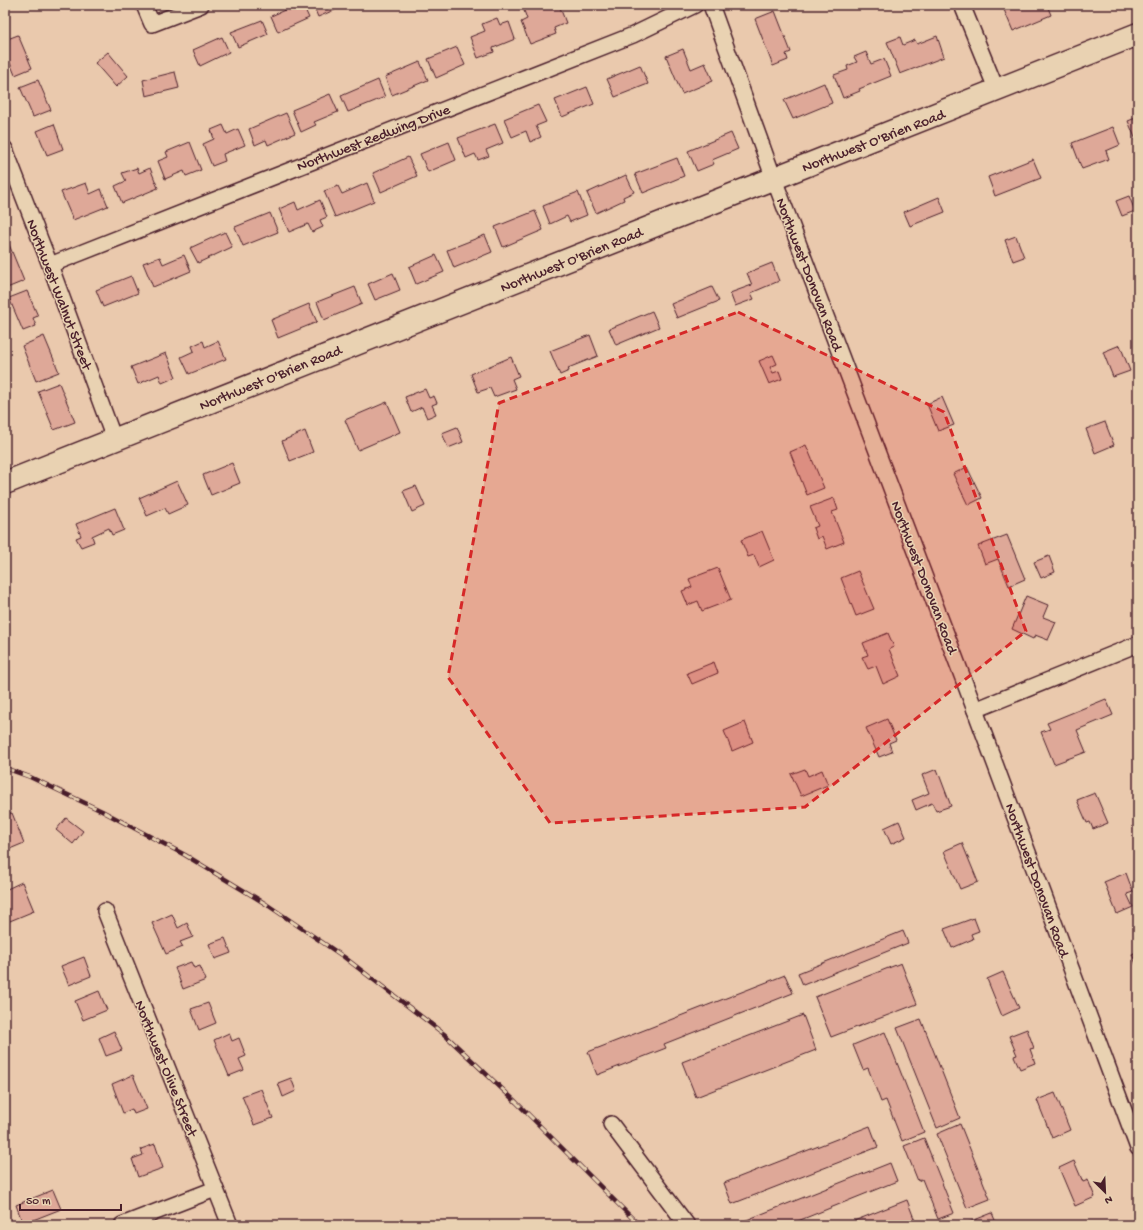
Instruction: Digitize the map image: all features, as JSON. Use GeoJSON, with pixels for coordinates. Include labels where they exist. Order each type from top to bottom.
{"type":"FeatureCollection","features":[{"type":"Feature","properties":{"kind":"street"},"geometry":{"type":"LineString","coordinates":[[144,5],[152,24],[201,5]]}},
{"type":"Feature","properties":{"kind":"street","name":"Northwest Redwing Drive"},"geometry":{"type":"LineString","coordinates":[[50,265],[633,35],[694,5]]}},
{"type":"Feature","properties":{"kind":"street","name":"Northwest Donovan Road"},"geometry":{"type":"LineString","coordinates":[[711,5],[774,179],[975,710],[1138,1148]]}},
{"type":"Feature","properties":{"kind":"street"},"geometry":{"type":"LineString","coordinates":[[962,5],[997,91]]}},
{"type":"Feature","properties":{"kind":"street","name":"Northwest O'Brien Road"},"geometry":{"type":"LineString","coordinates":[[5,483],[1138,34]]}},
{"type":"Feature","properties":{"kind":"street","name":"Northwest Walnut Street"},"geometry":{"type":"LineString","coordinates":[[5,149],[50,265],[114,439]]}},
{"type":"Feature","properties":{"kind":"street"},"geometry":{"type":"LineString","coordinates":[[975,710],[1138,644]]}},
{"type":"Feature","properties":{"kind":"street","name":"Northwest Olive Street"},"geometry":{"type":"LineString","coordinates":[[105,911],[230,1225]]}},
{"type":"Feature","properties":{"kind":"street"},"geometry":{"type":"LineString","coordinates":[[611,1124],[687,1225]]}},
{"type":"Feature","properties":{"kind":"street"},"geometry":{"type":"LineString","coordinates":[[122,1225],[215,1189]]}},
{"type":"Feature","properties":{"kind":"highlighted area"},"geometry":{"type":"Polygon","coordinates":[[[738,312],[944,412],[1026,631],[805,807],[550,823],[448,677],[499,403],[738,312]]]}},
{"type":"Feature","properties":{"kind":"building"},"geometry":{"type":"Polygon","coordinates":[[[296,5],[303,5],[309,18],[278,32],[271,16],[296,5]]]}},
{"type":"Feature","properties":{"kind":"building"},"geometry":{"type":"Polygon","coordinates":[[[313,5],[346,5],[318,17],[313,5]]]}},
{"type":"Feature","properties":{"kind":"building"},"geometry":{"type":"Polygon","coordinates":[[[522,5],[559,5],[566,23],[554,28],[556,34],[530,44],[521,22],[527,19],[522,5]]]}},
{"type":"Feature","properties":{"kind":"building"},"geometry":{"type":"Polygon","coordinates":[[[1002,5],[1047,5],[1051,15],[1013,31],[1002,5]]]}},
{"type":"Feature","properties":{"kind":"building"},"geometry":{"type":"Polygon","coordinates":[[[775,11],[791,52],[786,54],[788,60],[773,66],[755,19],[775,11]]]}},
{"type":"Feature","properties":{"kind":"building"},"geometry":{"type":"Polygon","coordinates":[[[497,18],[500,25],[509,22],[515,39],[493,48],[494,52],[478,58],[470,37],[485,31],[482,24],[497,18]]]}},
{"type":"Feature","properties":{"kind":"building"},"geometry":{"type":"Polygon","coordinates":[[[262,20],[268,34],[238,47],[231,32],[262,20]]]}},
{"type":"Feature","properties":{"kind":"building"},"geometry":{"type":"Polygon","coordinates":[[[18,35],[32,68],[15,75],[5,51],[5,40],[18,35]]]}},
{"type":"Feature","properties":{"kind":"building"},"geometry":{"type":"Polygon","coordinates":[[[937,36],[944,57],[900,74],[887,42],[900,37],[903,45],[915,40],[917,44],[937,36]]]}},
{"type":"Feature","properties":{"kind":"building"},"geometry":{"type":"Polygon","coordinates":[[[222,37],[229,52],[200,66],[193,50],[222,37]]]}},
{"type":"Feature","properties":{"kind":"building"},"geometry":{"type":"Polygon","coordinates":[[[457,47],[465,65],[436,78],[428,59],[457,47]]]}},
{"type":"Feature","properties":{"kind":"building"},"geometry":{"type":"Polygon","coordinates":[[[683,49],[691,69],[705,63],[713,81],[682,94],[666,56],[683,49]]]}},
{"type":"Feature","properties":{"kind":"building"},"geometry":{"type":"Polygon","coordinates":[[[108,52],[128,76],[116,87],[95,63],[108,52]]]}},
{"type":"Feature","properties":{"kind":"building"},"geometry":{"type":"Polygon","coordinates":[[[866,52],[871,64],[884,59],[891,76],[859,89],[860,91],[843,98],[834,75],[848,70],[847,66],[857,62],[854,57],[866,52]]]}},
{"type":"Feature","properties":{"kind":"building"},"geometry":{"type":"Polygon","coordinates":[[[420,62],[428,80],[392,95],[385,77],[420,62]]]}},
{"type":"Feature","properties":{"kind":"building"},"geometry":{"type":"Polygon","coordinates":[[[640,65],[648,84],[615,97],[607,79],[640,65]]]}},
{"type":"Feature","properties":{"kind":"building"},"geometry":{"type":"Polygon","coordinates":[[[175,72],[179,88],[146,96],[143,80],[175,72]]]}},
{"type":"Feature","properties":{"kind":"building"},"geometry":{"type":"Polygon","coordinates":[[[38,80],[51,110],[33,117],[20,87],[38,80]]]}},
{"type":"Feature","properties":{"kind":"building"},"geometry":{"type":"Polygon","coordinates":[[[378,80],[385,97],[348,112],[341,96],[378,80]]]}},
{"type":"Feature","properties":{"kind":"building"},"geometry":{"type":"Polygon","coordinates":[[[824,83],[832,103],[793,119],[784,100],[824,83]]]}},
{"type":"Feature","properties":{"kind":"building"},"geometry":{"type":"Polygon","coordinates":[[[587,87],[594,104],[562,117],[555,100],[587,87]]]}},
{"type":"Feature","properties":{"kind":"building"},"geometry":{"type":"Polygon","coordinates":[[[330,94],[338,112],[314,122],[316,125],[301,132],[292,110],[330,94]]]}},
{"type":"Feature","properties":{"kind":"building"},"geometry":{"type":"Polygon","coordinates":[[[538,105],[546,122],[536,126],[541,137],[530,142],[526,131],[512,137],[504,119],[538,105]]]}},
{"type":"Feature","properties":{"kind":"building"},"geometry":{"type":"Polygon","coordinates":[[[286,113],[295,133],[268,145],[266,140],[255,145],[249,129],[286,113]]]}},
{"type":"Feature","properties":{"kind":"building"},"geometry":{"type":"Polygon","coordinates":[[[1138,117],[1138,139],[1136,140],[1128,121],[1138,117]]]}},
{"type":"Feature","properties":{"kind":"building"},"geometry":{"type":"Polygon","coordinates":[[[54,124],[63,149],[47,155],[37,131],[54,124]]]}},
{"type":"Feature","properties":{"kind":"building"},"geometry":{"type":"Polygon","coordinates":[[[495,124],[503,143],[486,150],[489,156],[478,160],[475,154],[466,158],[458,138],[495,124]]]}},
{"type":"Feature","properties":{"kind":"building"},"geometry":{"type":"Polygon","coordinates":[[[223,125],[227,134],[238,129],[245,145],[223,154],[225,161],[212,166],[203,144],[214,139],[211,130],[223,125]]]}},
{"type":"Feature","properties":{"kind":"building"},"geometry":{"type":"Polygon","coordinates":[[[1113,127],[1120,145],[1106,151],[1109,159],[1082,169],[1072,143],[1113,127]]]}},
{"type":"Feature","properties":{"kind":"building"},"geometry":{"type":"Polygon","coordinates":[[[731,133],[738,149],[712,160],[714,164],[697,171],[688,151],[731,133]]]}},
{"type":"Feature","properties":{"kind":"building"},"geometry":{"type":"Polygon","coordinates":[[[190,142],[201,170],[186,176],[184,171],[165,179],[158,161],[168,157],[166,152],[190,142]]]}},
{"type":"Feature","properties":{"kind":"building"},"geometry":{"type":"Polygon","coordinates":[[[449,142],[456,160],[428,172],[420,154],[449,142]]]}},
{"type":"Feature","properties":{"kind":"building"},"geometry":{"type":"Polygon","coordinates":[[[408,157],[417,176],[381,192],[373,173],[408,157]]]}},
{"type":"Feature","properties":{"kind":"building"},"geometry":{"type":"Polygon","coordinates":[[[677,158],[684,176],[643,193],[635,174],[677,158]]]}},
{"type":"Feature","properties":{"kind":"building"},"geometry":{"type":"Polygon","coordinates":[[[1033,159],[1041,178],[995,196],[988,177],[1033,159]]]}},
{"type":"Feature","properties":{"kind":"building"},"geometry":{"type":"Polygon","coordinates":[[[137,168],[139,173],[150,168],[158,188],[122,203],[115,186],[126,181],[122,173],[137,168]]]}},
{"type":"Feature","properties":{"kind":"building"},"geometry":{"type":"Polygon","coordinates":[[[626,175],[634,192],[623,197],[624,200],[596,213],[587,193],[626,175]]]}},
{"type":"Feature","properties":{"kind":"building"},"geometry":{"type":"Polygon","coordinates":[[[86,183],[90,194],[101,189],[108,206],[73,220],[61,192],[86,183]]]}},
{"type":"Feature","properties":{"kind":"building"},"geometry":{"type":"Polygon","coordinates":[[[367,183],[374,201],[335,217],[324,191],[338,186],[342,194],[367,183]]]}},
{"type":"Feature","properties":{"kind":"building"},"geometry":{"type":"Polygon","coordinates":[[[578,192],[587,215],[570,222],[567,216],[550,224],[543,206],[578,192]]]}},
{"type":"Feature","properties":{"kind":"building"},"geometry":{"type":"Polygon","coordinates":[[[1129,196],[1135,211],[1122,216],[1116,201],[1129,196]]]}},
{"type":"Feature","properties":{"kind":"building"},"geometry":{"type":"Polygon","coordinates":[[[939,197],[945,212],[910,226],[904,212],[939,197]]]}},
{"type":"Feature","properties":{"kind":"building"},"geometry":{"type":"Polygon","coordinates":[[[320,200],[327,217],[320,220],[323,227],[312,232],[308,224],[289,232],[279,209],[295,202],[298,210],[320,200]]]}},
{"type":"Feature","properties":{"kind":"building"},"geometry":{"type":"Polygon","coordinates":[[[535,211],[543,230],[503,247],[495,227],[535,211]]]}},
{"type":"Feature","properties":{"kind":"building"},"geometry":{"type":"Polygon","coordinates":[[[270,213],[278,232],[243,246],[235,227],[270,213]]]}},
{"type":"Feature","properties":{"kind":"building"},"geometry":{"type":"Polygon","coordinates":[[[225,232],[232,247],[198,263],[190,248],[225,232]]]}},
{"type":"Feature","properties":{"kind":"building"},"geometry":{"type":"Polygon","coordinates":[[[485,235],[492,252],[454,268],[447,250],[485,235]]]}},
{"type":"Feature","properties":{"kind":"building"},"geometry":{"type":"Polygon","coordinates":[[[1016,236],[1024,257],[1013,261],[1005,240],[1016,236]]]}},
{"type":"Feature","properties":{"kind":"building"},"geometry":{"type":"Polygon","coordinates":[[[8,242],[24,281],[7,288],[5,282],[5,244],[8,242]]]}},
{"type":"Feature","properties":{"kind":"building"},"geometry":{"type":"Polygon","coordinates":[[[184,255],[191,271],[153,287],[143,263],[160,257],[163,264],[184,255]]]}},
{"type":"Feature","properties":{"kind":"building"},"geometry":{"type":"Polygon","coordinates":[[[436,255],[444,272],[416,284],[409,267],[436,255]]]}},
{"type":"Feature","properties":{"kind":"building"},"geometry":{"type":"Polygon","coordinates":[[[772,263],[779,281],[751,293],[754,299],[735,306],[730,293],[752,285],[747,273],[772,263]]]}},
{"type":"Feature","properties":{"kind":"building"},"geometry":{"type":"Polygon","coordinates":[[[393,273],[400,290],[375,300],[368,284],[393,273]]]}},
{"type":"Feature","properties":{"kind":"building"},"geometry":{"type":"Polygon","coordinates":[[[131,276],[138,293],[103,307],[96,290],[131,276]]]}},
{"type":"Feature","properties":{"kind":"building"},"geometry":{"type":"Polygon","coordinates":[[[355,287],[362,304],[324,320],[317,302],[355,287]]]}},
{"type":"Feature","properties":{"kind":"building"},"geometry":{"type":"Polygon","coordinates":[[[712,287],[719,301],[677,318],[671,304],[712,287]]]}},
{"type":"Feature","properties":{"kind":"building"},"geometry":{"type":"Polygon","coordinates":[[[27,291],[38,316],[33,318],[36,326],[23,331],[9,298],[27,291]]]}},
{"type":"Feature","properties":{"kind":"building"},"geometry":{"type":"Polygon","coordinates":[[[309,304],[317,322],[278,338],[271,320],[309,304]]]}},
{"type":"Feature","properties":{"kind":"building"},"geometry":{"type":"Polygon","coordinates":[[[652,311],[659,327],[616,345],[609,329],[652,311]]]}},
{"type":"Feature","properties":{"kind":"building"},"geometry":{"type":"Polygon","coordinates":[[[590,335],[598,356],[568,368],[569,371],[560,375],[550,351],[590,335]]]}},
{"type":"Feature","properties":{"kind":"building"},"geometry":{"type":"Polygon","coordinates":[[[44,336],[59,372],[36,381],[22,346],[44,336]]]}},
{"type":"Feature","properties":{"kind":"building"},"geometry":{"type":"Polygon","coordinates":[[[203,341],[205,347],[218,341],[226,359],[189,374],[181,357],[194,351],[192,346],[203,341]]]}},
{"type":"Feature","properties":{"kind":"building"},"geometry":{"type":"Polygon","coordinates":[[[1120,345],[1130,371],[1113,377],[1103,352],[1120,345]]]}},
{"type":"Feature","properties":{"kind":"building"},"geometry":{"type":"Polygon","coordinates":[[[166,353],[176,377],[162,383],[159,375],[138,384],[131,367],[166,353]]]}},
{"type":"Feature","properties":{"kind":"building"},"geometry":{"type":"Polygon","coordinates":[[[773,355],[777,364],[770,367],[773,373],[779,371],[782,379],[769,384],[759,361],[773,355]]]}},
{"type":"Feature","properties":{"kind":"building"},"geometry":{"type":"Polygon","coordinates":[[[511,357],[519,376],[512,379],[516,389],[494,397],[490,388],[478,392],[471,374],[511,357]]]}},
{"type":"Feature","properties":{"kind":"building"},"geometry":{"type":"Polygon","coordinates":[[[59,383],[75,422],[54,430],[38,391],[59,383]]]}},
{"type":"Feature","properties":{"kind":"building"},"geometry":{"type":"Polygon","coordinates":[[[425,389],[429,398],[434,396],[437,403],[432,405],[436,414],[427,418],[422,407],[411,412],[405,397],[425,389]]]}},
{"type":"Feature","properties":{"kind":"building"},"geometry":{"type":"Polygon","coordinates":[[[942,397],[954,425],[938,431],[927,404],[942,397]]]}},
{"type":"Feature","properties":{"kind":"building"},"geometry":{"type":"Polygon","coordinates":[[[387,402],[400,432],[358,450],[345,420],[387,402]]]}},
{"type":"Feature","properties":{"kind":"building"},"geometry":{"type":"Polygon","coordinates":[[[1105,422],[1114,445],[1095,453],[1086,429],[1105,422]]]}},
{"type":"Feature","properties":{"kind":"building"},"geometry":{"type":"Polygon","coordinates":[[[457,427],[463,442],[448,448],[442,433],[457,427]]]}},
{"type":"Feature","properties":{"kind":"building"},"geometry":{"type":"Polygon","coordinates":[[[305,431],[313,452],[290,461],[282,441],[305,431]]]}},
{"type":"Feature","properties":{"kind":"building"},"geometry":{"type":"Polygon","coordinates":[[[806,445],[824,488],[807,495],[790,452],[806,445]]]}},
{"type":"Feature","properties":{"kind":"building"},"geometry":{"type":"Polygon","coordinates":[[[232,463],[240,483],[211,495],[203,475],[232,463]]]}},
{"type":"Feature","properties":{"kind":"building"},"geometry":{"type":"Polygon","coordinates":[[[967,467],[982,498],[968,505],[953,474],[967,467]]]}},
{"type":"Feature","properties":{"kind":"building"},"geometry":{"type":"Polygon","coordinates":[[[177,481],[188,505],[168,514],[165,508],[147,516],[139,498],[177,481]]]}},
{"type":"Feature","properties":{"kind":"building"},"geometry":{"type":"Polygon","coordinates":[[[416,486],[425,506],[412,512],[403,491],[416,486]]]}},
{"type":"Feature","properties":{"kind":"building"},"geometry":{"type":"Polygon","coordinates":[[[834,498],[838,510],[832,512],[844,542],[827,549],[822,536],[817,539],[813,528],[818,526],[810,507],[834,498]]]}},
{"type":"Feature","properties":{"kind":"building"},"geometry":{"type":"Polygon","coordinates":[[[115,508],[124,530],[112,535],[109,528],[92,536],[94,542],[81,547],[76,538],[81,536],[76,524],[115,508]]]}},
{"type":"Feature","properties":{"kind":"building"},"geometry":{"type":"Polygon","coordinates":[[[762,531],[774,560],[759,567],[754,555],[748,557],[741,540],[762,531]]]}},
{"type":"Feature","properties":{"kind":"building"},"geometry":{"type":"Polygon","coordinates":[[[1007,535],[1025,579],[1009,586],[998,559],[985,564],[978,546],[1007,535]]]}},
{"type":"Feature","properties":{"kind":"building"},"geometry":{"type":"Polygon","coordinates":[[[1049,556],[1055,572],[1041,578],[1034,562],[1049,556]]]}},
{"type":"Feature","properties":{"kind":"building"},"geometry":{"type":"Polygon","coordinates":[[[718,568],[731,600],[702,611],[698,601],[688,605],[682,591],[692,587],[689,579],[718,568]]]}},
{"type":"Feature","properties":{"kind":"building"},"geometry":{"type":"Polygon","coordinates":[[[858,571],[874,609],[856,616],[841,578],[858,571]]]}},
{"type":"Feature","properties":{"kind":"building"},"geometry":{"type":"Polygon","coordinates":[[[1026,596],[1048,605],[1043,617],[1056,622],[1048,640],[1035,635],[1033,639],[1012,629],[1026,596]]]}},
{"type":"Feature","properties":{"kind":"building"},"geometry":{"type":"Polygon","coordinates":[[[888,633],[894,647],[889,649],[900,676],[883,684],[876,666],[868,669],[862,657],[868,655],[863,643],[888,633]]]}},
{"type":"Feature","properties":{"kind":"building"},"geometry":{"type":"Polygon","coordinates":[[[714,662],[718,673],[692,684],[687,673],[714,662]]]}},
{"type":"Feature","properties":{"kind":"building"},"geometry":{"type":"Polygon","coordinates":[[[1106,699],[1113,715],[1077,730],[1086,752],[1054,764],[1041,732],[1050,729],[1047,723],[1106,699]]]}},
{"type":"Feature","properties":{"kind":"building"},"geometry":{"type":"Polygon","coordinates":[[[887,719],[896,740],[889,743],[892,752],[879,757],[866,728],[887,719]]]}},
{"type":"Feature","properties":{"kind":"building"},"geometry":{"type":"Polygon","coordinates":[[[745,722],[753,742],[732,751],[724,731],[745,722]]]}},
{"type":"Feature","properties":{"kind":"building"},"geometry":{"type":"Polygon","coordinates":[[[805,769],[808,776],[822,770],[828,785],[801,796],[791,774],[805,769]]]}},
{"type":"Feature","properties":{"kind":"building"},"geometry":{"type":"Polygon","coordinates":[[[937,769],[951,806],[936,811],[932,803],[916,810],[912,800],[929,793],[922,775],[937,769]]]}},
{"type":"Feature","properties":{"kind":"building"},"geometry":{"type":"Polygon","coordinates":[[[1095,793],[1108,823],[1093,829],[1090,822],[1087,823],[1077,800],[1095,793]]]}},
{"type":"Feature","properties":{"kind":"building"},"geometry":{"type":"Polygon","coordinates":[[[12,813],[24,843],[5,851],[5,816],[12,813]]]}},
{"type":"Feature","properties":{"kind":"building"},"geometry":{"type":"Polygon","coordinates":[[[66,818],[83,831],[73,844],[56,830],[66,818]]]}},
{"type":"Feature","properties":{"kind":"building"},"geometry":{"type":"Polygon","coordinates":[[[899,821],[906,837],[891,844],[884,828],[899,821]]]}},
{"type":"Feature","properties":{"kind":"building"},"geometry":{"type":"Polygon","coordinates":[[[962,843],[978,882],[960,889],[944,851],[962,843]]]}},
{"type":"Feature","properties":{"kind":"building"},"geometry":{"type":"Polygon","coordinates":[[[1126,873],[1133,892],[1127,894],[1133,907],[1117,914],[1104,882],[1126,873]]]}},
{"type":"Feature","properties":{"kind":"building"},"geometry":{"type":"Polygon","coordinates":[[[22,882],[34,911],[5,923],[5,890],[22,882]]]}},
{"type":"Feature","properties":{"kind":"building"},"geometry":{"type":"Polygon","coordinates":[[[172,914],[178,928],[187,923],[193,937],[180,942],[183,947],[166,954],[152,923],[172,914]]]}},
{"type":"Feature","properties":{"kind":"building"},"geometry":{"type":"Polygon","coordinates":[[[974,918],[979,931],[971,934],[973,939],[952,948],[944,929],[974,918]]]}},
{"type":"Feature","properties":{"kind":"building"},"geometry":{"type":"Polygon","coordinates":[[[903,931],[908,943],[803,985],[798,973],[903,931]]]}},
{"type":"Feature","properties":{"kind":"building"},"geometry":{"type":"Polygon","coordinates":[[[225,938],[231,953],[215,959],[209,944],[225,938]]]}},
{"type":"Feature","properties":{"kind":"building"},"geometry":{"type":"Polygon","coordinates":[[[1138,951],[1138,969],[1132,954],[1138,951]]]}},
{"type":"Feature","properties":{"kind":"building"},"geometry":{"type":"Polygon","coordinates":[[[84,957],[91,976],[69,985],[61,966],[84,957]]]}},
{"type":"Feature","properties":{"kind":"building"},"geometry":{"type":"Polygon","coordinates":[[[191,962],[194,968],[200,966],[206,980],[183,989],[175,968],[191,962]]]}},
{"type":"Feature","properties":{"kind":"building"},"geometry":{"type":"Polygon","coordinates":[[[901,963],[917,1004],[831,1037],[815,997],[901,963]]]}},
{"type":"Feature","properties":{"kind":"building"},"geometry":{"type":"Polygon","coordinates":[[[1003,972],[1019,1008],[1002,1016],[987,979],[1003,972]]]}},
{"type":"Feature","properties":{"kind":"building"},"geometry":{"type":"Polygon","coordinates":[[[785,975],[793,993],[664,1044],[666,1048],[597,1075],[588,1052],[785,975]]]}},
{"type":"Feature","properties":{"kind":"building"},"geometry":{"type":"Polygon","coordinates":[[[99,991],[107,1010],[83,1020],[75,1001],[99,991]]]}},
{"type":"Feature","properties":{"kind":"building"},"geometry":{"type":"Polygon","coordinates":[[[208,1003],[216,1023],[199,1030],[191,1009],[208,1003]]]}},
{"type":"Feature","properties":{"kind":"building"},"geometry":{"type":"Polygon","coordinates":[[[803,1015],[816,1050],[696,1097],[682,1062],[803,1015]]]}},
{"type":"Feature","properties":{"kind":"building"},"geometry":{"type":"Polygon","coordinates":[[[921,1019],[960,1118],[937,1128],[897,1028],[921,1019]]]}},
{"type":"Feature","properties":{"kind":"building"},"geometry":{"type":"Polygon","coordinates":[[[1027,1029],[1034,1048],[1030,1049],[1035,1063],[1020,1069],[1014,1056],[1017,1055],[1009,1036],[1027,1029]]]}},
{"type":"Feature","properties":{"kind":"building"},"geometry":{"type":"Polygon","coordinates":[[[114,1031],[122,1050],[106,1056],[99,1038],[114,1031]]]}},
{"type":"Feature","properties":{"kind":"building"},"geometry":{"type":"Polygon","coordinates":[[[885,1032],[924,1132],[902,1141],[886,1100],[881,1102],[868,1068],[863,1070],[853,1045],[885,1032]]]}},
{"type":"Feature","properties":{"kind":"building"},"geometry":{"type":"Polygon","coordinates":[[[229,1033],[232,1041],[239,1038],[246,1056],[239,1059],[244,1070],[229,1076],[214,1040],[229,1033]]]}},
{"type":"Feature","properties":{"kind":"building"},"geometry":{"type":"Polygon","coordinates":[[[133,1075],[147,1109],[134,1114],[132,1109],[123,1113],[112,1084],[133,1075]]]}},
{"type":"Feature","properties":{"kind":"building"},"geometry":{"type":"Polygon","coordinates":[[[291,1078],[296,1091],[283,1097],[278,1083],[291,1078]]]}},
{"type":"Feature","properties":{"kind":"building"},"geometry":{"type":"Polygon","coordinates":[[[261,1089],[273,1118],[254,1125],[242,1096],[261,1089]]]}},
{"type":"Feature","properties":{"kind":"building"},"geometry":{"type":"Polygon","coordinates":[[[1055,1093],[1070,1130],[1052,1138],[1037,1100],[1055,1093]]]}},
{"type":"Feature","properties":{"kind":"building"},"geometry":{"type":"Polygon","coordinates":[[[960,1124],[990,1199],[967,1208],[937,1134],[960,1124]]]}},
{"type":"Feature","properties":{"kind":"building"},"geometry":{"type":"Polygon","coordinates":[[[870,1126],[878,1147],[732,1204],[724,1183],[870,1126]]]}},
{"type":"Feature","properties":{"kind":"building"},"geometry":{"type":"Polygon","coordinates":[[[924,1138],[954,1213],[938,1219],[922,1179],[918,1181],[904,1146],[924,1138]]]}},
{"type":"Feature","properties":{"kind":"building"},"geometry":{"type":"Polygon","coordinates":[[[155,1144],[163,1168],[138,1177],[132,1159],[143,1155],[141,1149],[155,1144]]]}},
{"type":"Feature","properties":{"kind":"building"},"geometry":{"type":"Polygon","coordinates":[[[1074,1161],[1083,1182],[1088,1180],[1095,1197],[1075,1206],[1059,1168],[1074,1161]]]}},
{"type":"Feature","properties":{"kind":"building"},"geometry":{"type":"Polygon","coordinates":[[[890,1163],[897,1181],[788,1225],[740,1225],[739,1223],[890,1163]]]}},
{"type":"Feature","properties":{"kind":"building"},"geometry":{"type":"Polygon","coordinates":[[[53,1190],[61,1209],[23,1224],[16,1205],[53,1190]]]}},
{"type":"Feature","properties":{"kind":"building"},"geometry":{"type":"Polygon","coordinates":[[[907,1200],[915,1221],[904,1225],[844,1225],[907,1200]]]}},
{"type":"Feature","properties":{"kind":"building"},"geometry":{"type":"Polygon","coordinates":[[[992,1213],[997,1225],[962,1225],[992,1213]]]}},
{"type":"Feature","properties":{"kind":"railway"},"geometry":{"type":"LineString","coordinates":[[5,768],[30,777],[102,811],[185,855],[266,904],[344,957],[444,1034],[516,1102],[639,1225]]}}]}
